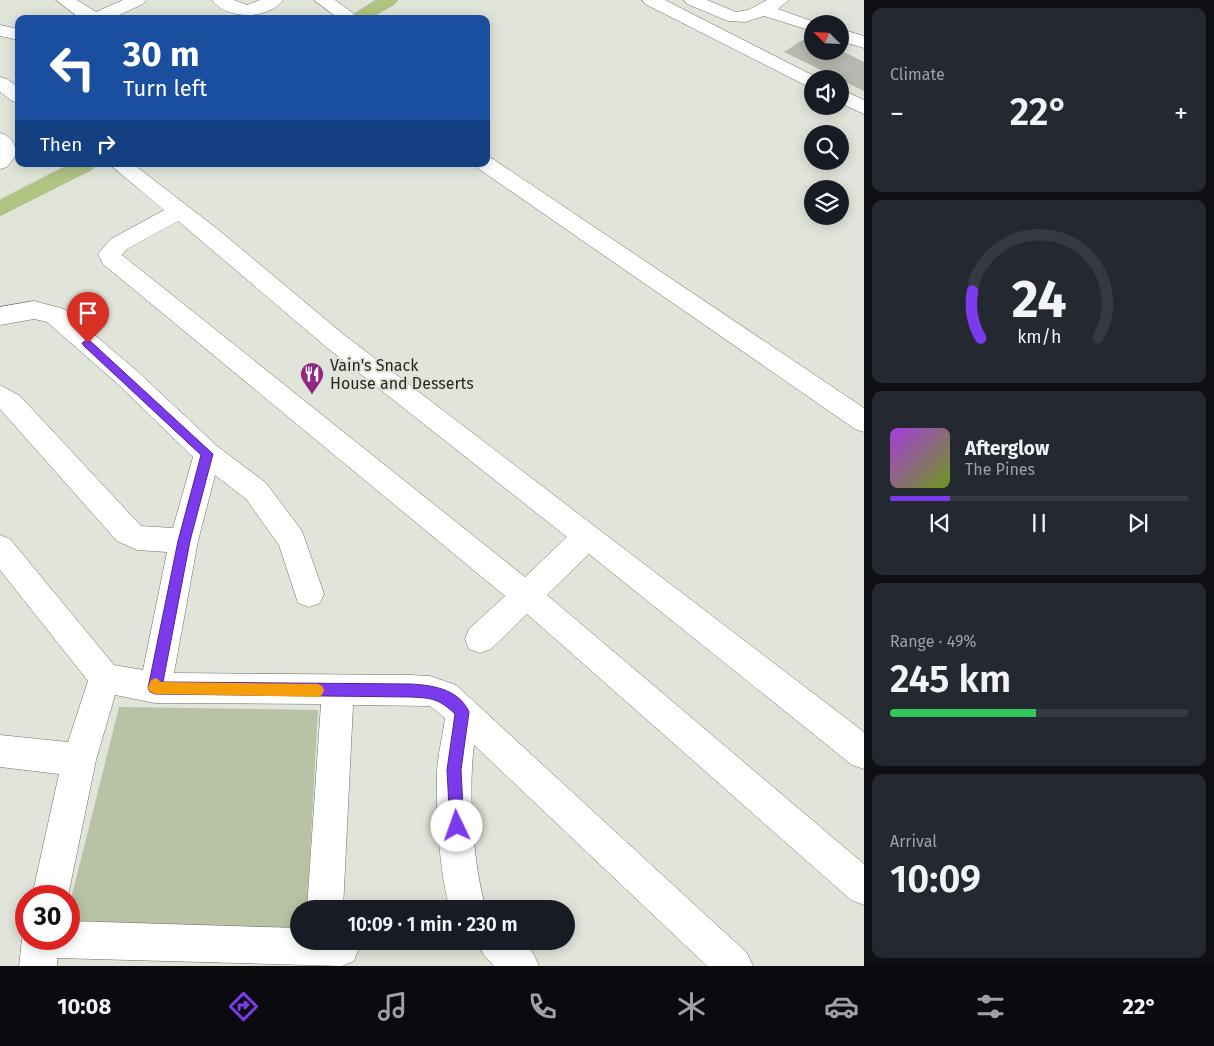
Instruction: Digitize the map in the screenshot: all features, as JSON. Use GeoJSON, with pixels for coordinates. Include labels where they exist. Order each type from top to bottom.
{"type":"FeatureCollection","features":[{"type":"Feature","properties":{"kind":"main road"},"geometry":{"type":"LineString","coordinates":[[361,15],[389,0]]}},
{"type":"Feature","properties":{"kind":"main road"},"geometry":{"type":"LineString","coordinates":[[0,210],[80,167]]}},
{"type":"Feature","properties":{"kind":"street"},"geometry":{"type":"LineString","coordinates":[[66,0],[89,15]]}},
{"type":"Feature","properties":{"kind":"street"},"geometry":{"type":"LineString","coordinates":[[104,15],[137,0]]}},
{"type":"Feature","properties":{"kind":"street"},"geometry":{"type":"LineString","coordinates":[[221,0],[239,10],[248,12],[274,0]]}},
{"type":"Feature","properties":{"kind":"street"},"geometry":{"type":"LineString","coordinates":[[323,0],[347,15]]}},
{"type":"Feature","properties":{"kind":"street"},"geometry":{"type":"LineString","coordinates":[[651,0],[804,78]]}},
{"type":"Feature","properties":{"kind":"street"},"geometry":{"type":"LineString","coordinates":[[693,0],[736,18],[744,19],[780,0]]}},
{"type":"Feature","properties":{"kind":"street"},"geometry":{"type":"LineString","coordinates":[[763,10],[804,23]]}},
{"type":"Feature","properties":{"kind":"street"},"geometry":{"type":"LineString","coordinates":[[0,30],[15,34]]}},
{"type":"Feature","properties":{"kind":"street"},"geometry":{"type":"LineString","coordinates":[[849,37],[864,42]]}},
{"type":"Feature","properties":{"kind":"street"},"geometry":{"type":"LineString","coordinates":[[0,83],[15,94]]}},
{"type":"Feature","properties":{"kind":"street"},"geometry":{"type":"LineString","coordinates":[[849,100],[864,108]]}},
{"type":"Feature","properties":{"kind":"street"},"geometry":{"type":"LineString","coordinates":[[0,139],[5,145],[7,154],[0,162]]}},
{"type":"Feature","properties":{"kind":"street"},"geometry":{"type":"LineString","coordinates":[[124,167],[212,236],[334,340],[864,753]]}},
{"type":"Feature","properties":{"kind":"street"},"geometry":{"type":"LineString","coordinates":[[490,167],[571,224],[864,422]]}},
{"type":"Feature","properties":{"kind":"street"},"geometry":{"type":"LineString","coordinates":[[179,211],[119,244],[109,254],[111,258],[527,596],[864,887]]}},
{"type":"Feature","properties":{"kind":"street"},"geometry":{"type":"LineString","coordinates":[[0,316],[34,310],[55,316],[128,378],[207,454],[256,491],[292,540],[309,594]]}},
{"type":"Feature","properties":{"kind":"street"},"geometry":{"type":"LineString","coordinates":[[0,396],[11,403],[29,422],[127,532],[136,538],[184,541]]}},
{"type":"Feature","properties":{"kind":"street"},"geometry":{"type":"LineString","coordinates":[[155,688],[184,541],[207,454]]}},
{"type":"Feature","properties":{"kind":"street"},"geometry":{"type":"LineString","coordinates":[[480,639],[587,537]]}},
{"type":"Feature","properties":{"kind":"street"},"geometry":{"type":"LineString","coordinates":[[0,548],[105,678],[155,688],[430,691],[445,696],[734,966]]}},
{"type":"Feature","properties":{"kind":"street"},"geometry":{"type":"LineString","coordinates":[[52,885],[79,760],[105,678]]}},
{"type":"Feature","properties":{"kind":"street"},"geometry":{"type":"LineString","coordinates":[[326,900],[338,691]]}},
{"type":"Feature","properties":{"kind":"street"},"geometry":{"type":"LineString","coordinates":[[462,712],[454,770],[459,864],[465,900]]}},
{"type":"Feature","properties":{"kind":"street"},"geometry":{"type":"LineString","coordinates":[[0,751],[79,760]]}},
{"type":"Feature","properties":{"kind":"street"},"geometry":{"type":"LineString","coordinates":[[80,941],[346,952]]}},
{"type":"Feature","properties":{"kind":"street"},"geometry":{"type":"LineString","coordinates":[[38,966],[39,950]]}},
{"type":"Feature","properties":{"kind":"street"},"geometry":{"type":"LineString","coordinates":[[505,950],[520,966]]}},
{"type":"Feature","properties":{"kind":"green space"},"geometry":{"type":"Polygon","coordinates":[[[119,707],[318,710],[307,900],[290,900],[290,941],[80,933],[80,885],[74,885],[119,707]]]}},
{"type":"Feature","properties":{"kind":"building"},"geometry":{"type":"Polygon","coordinates":[[[804,39],[804,60],[849,60],[849,54],[864,62],[864,91],[849,84],[849,70],[821,70],[784,52],[804,39]]]}},
{"type":"Feature","properties":{"kind":"slow traffic"},"geometry":{"type":"LineString","coordinates":[[156,685],[155,688],[318,690]]}},
{"type":"Feature","properties":{"kind":"place","name":"Vain's Snack House and Desserts"},"geometry":{"type":"Point","coordinates":[312,395]}},
{"type":"Feature","properties":{"kind":"route"},"geometry":{"type":"LineString","coordinates":[[88,343],[128,378],[207,454],[184,541],[155,688],[338,691],[410,690],[430,691],[445,696],[462,712],[454,770],[457,826]]}}]}
